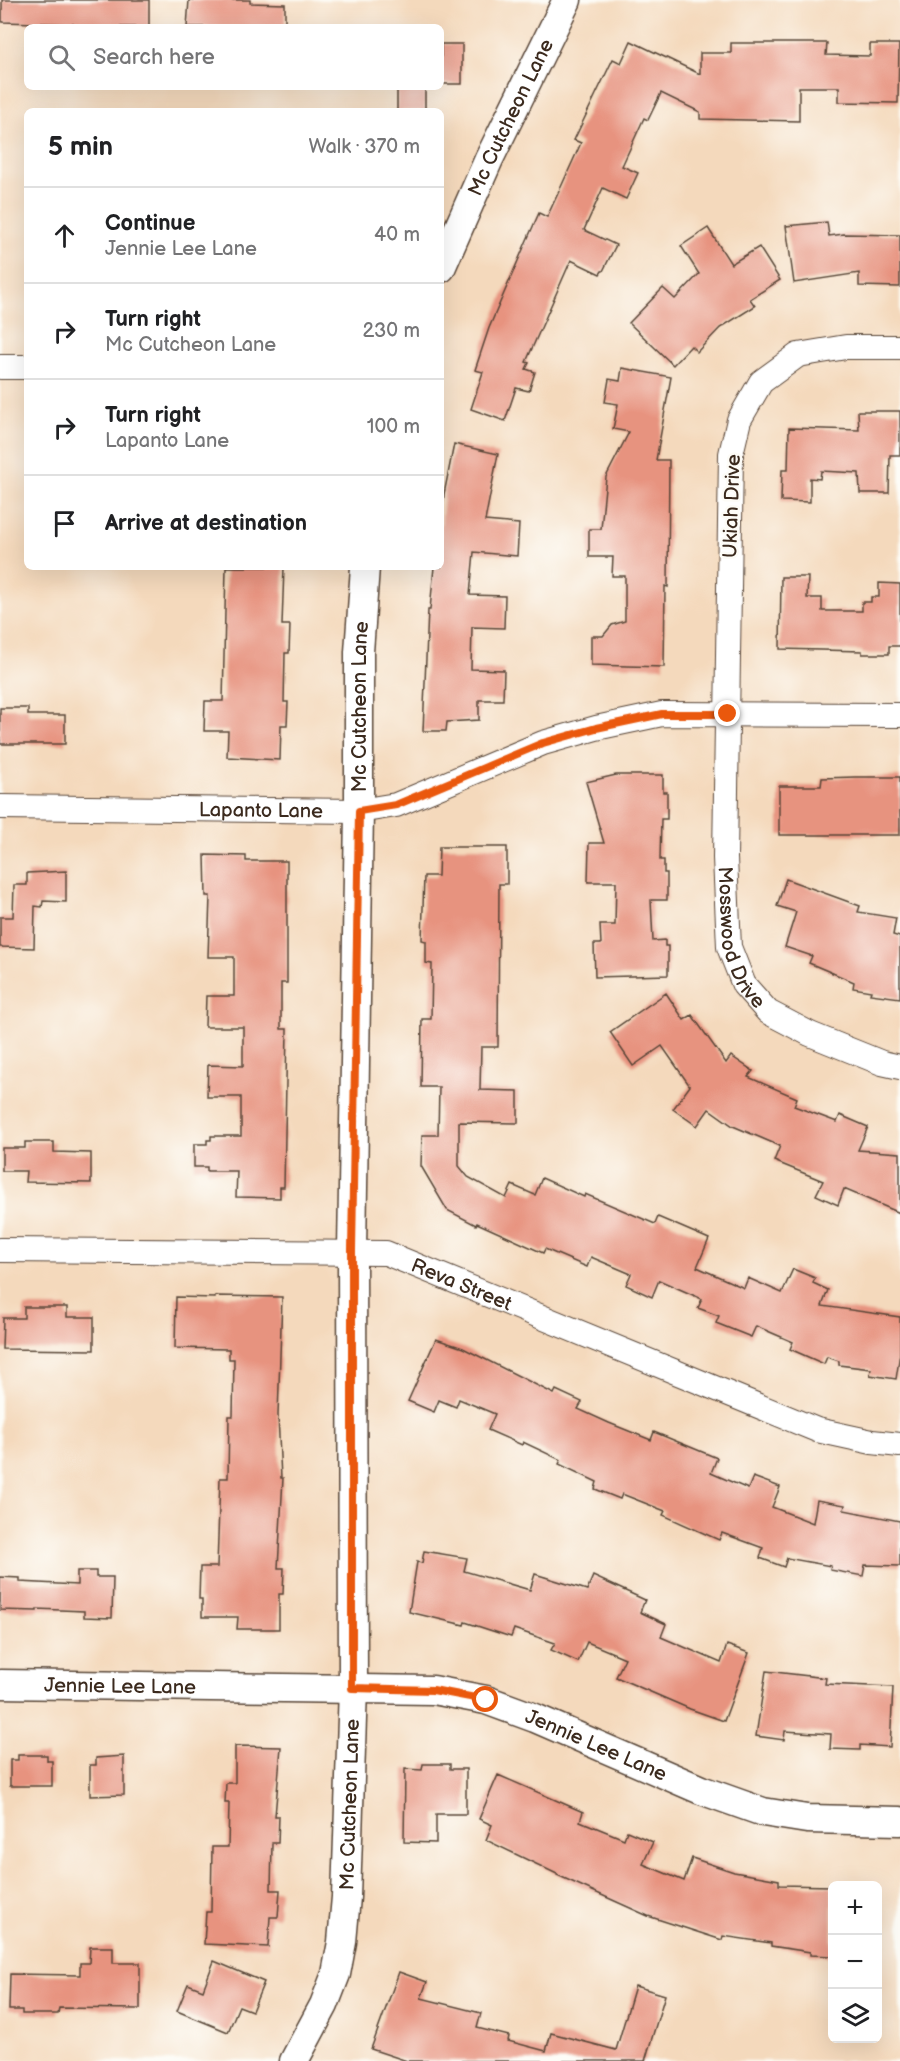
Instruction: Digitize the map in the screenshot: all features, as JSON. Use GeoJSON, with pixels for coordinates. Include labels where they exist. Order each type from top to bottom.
{"type":"FeatureCollection","features":[{"type":"Feature","properties":{"kind":"street","name":"Mc Cutcheon Lane"},"geometry":{"type":"LineString","coordinates":[[444,261],[489,159],[567,0]]}},
{"type":"Feature","properties":{"kind":"street","name":"Ukiah Drive"},"geometry":{"type":"LineString","coordinates":[[728,714],[731,454],[739,420],[761,382],[798,355],[846,347],[900,347]]}},
{"type":"Feature","properties":{"kind":"street"},"geometry":{"type":"LineString","coordinates":[[0,367],[24,367]]}},
{"type":"Feature","properties":{"kind":"street","name":"Mc Cutcheon Lane"},"geometry":{"type":"LineString","coordinates":[[294,2061],[324,2005],[336,1974],[342,1942],[346,1897],[352,1688],[352,1251],[359,811],[359,652],[365,570]]}},
{"type":"Feature","properties":{"kind":"street","name":"Lapanto Lane"},"geometry":{"type":"LineString","coordinates":[[0,807],[359,811],[396,805],[543,743],[596,728],[662,714],[900,715]]}},
{"type":"Feature","properties":{"kind":"street","name":"Mosswood Drive"},"geometry":{"type":"LineString","coordinates":[[728,714],[725,858],[729,947],[744,985],[768,1012],[810,1035],[882,1063],[900,1067]]}},
{"type":"Feature","properties":{"kind":"street","name":"Reva Street"},"geometry":{"type":"LineString","coordinates":[[0,1250],[386,1253],[817,1430],[872,1442],[900,1445]]}},
{"type":"Feature","properties":{"kind":"street","name":"Jennie Lee Lane"},"geometry":{"type":"LineString","coordinates":[[0,1684],[433,1690],[486,1700],[535,1718],[701,1790],[762,1812],[807,1819],[900,1821]]}},
{"type":"Feature","properties":{"kind":"building"},"geometry":{"type":"Polygon","coordinates":[[[2,0],[149,0],[149,24],[2,22],[2,0]]]}},
{"type":"Feature","properties":{"kind":"building"},"geometry":{"type":"Polygon","coordinates":[[[189,0],[250,0],[250,3],[285,4],[285,24],[187,24],[189,0]]]}},
{"type":"Feature","properties":{"kind":"building"},"geometry":{"type":"Polygon","coordinates":[[[631,41],[700,74],[700,53],[731,53],[731,43],[827,43],[826,55],[870,56],[870,44],[899,44],[898,103],[839,102],[839,87],[799,87],[799,121],[700,119],[700,112],[661,93],[648,120],[644,118],[622,166],[638,173],[626,199],[603,188],[584,230],[616,245],[603,271],[600,274],[571,260],[526,362],[529,363],[526,369],[535,372],[529,391],[516,388],[505,421],[471,409],[483,372],[475,370],[489,328],[527,240],[539,213],[547,217],[581,143],[574,140],[613,59],[621,63],[631,41]]]}},
{"type":"Feature","properties":{"kind":"building"},"geometry":{"type":"Polygon","coordinates":[[[444,44],[462,44],[462,84],[444,84],[444,44]]]}},
{"type":"Feature","properties":{"kind":"building"},"geometry":{"type":"Polygon","coordinates":[[[397,90],[425,90],[425,108],[397,108],[397,90]]]}},
{"type":"Feature","properties":{"kind":"building"},"geometry":{"type":"Polygon","coordinates":[[[827,222],[829,236],[900,235],[900,287],[859,286],[859,273],[794,283],[786,226],[827,222]]]}},
{"type":"Feature","properties":{"kind":"building"},"geometry":{"type":"Polygon","coordinates":[[[708,228],[731,264],[759,247],[780,280],[750,299],[755,306],[720,328],[697,352],[691,346],[673,365],[629,323],[663,288],[675,299],[699,274],[681,246],[708,228]]]}},
{"type":"Feature","properties":{"kind":"building"},"geometry":{"type":"Polygon","coordinates":[[[622,368],[671,377],[656,460],[669,460],[668,587],[665,586],[664,667],[591,665],[591,636],[603,636],[612,625],[625,621],[625,576],[612,576],[613,557],[589,557],[589,529],[601,529],[606,477],[629,432],[613,429],[618,404],[605,402],[609,379],[620,381],[622,368]]]}},
{"type":"Feature","properties":{"kind":"building"},"geometry":{"type":"Polygon","coordinates":[[[858,411],[900,411],[900,455],[890,455],[889,493],[860,493],[859,473],[821,471],[820,479],[810,478],[810,502],[781,501],[782,470],[788,470],[789,428],[859,430],[858,411]]]}},
{"type":"Feature","properties":{"kind":"building"},"geometry":{"type":"Polygon","coordinates":[[[454,444],[498,454],[485,521],[519,524],[517,556],[474,552],[470,595],[505,596],[504,628],[472,627],[471,669],[504,670],[503,700],[479,700],[479,720],[447,722],[446,731],[423,731],[428,610],[430,610],[434,570],[444,570],[444,494],[454,444]]]}},
{"type":"Feature","properties":{"kind":"building"},"geometry":{"type":"Polygon","coordinates":[[[226,570],[284,570],[282,625],[290,625],[289,653],[285,653],[284,702],[288,702],[287,725],[281,725],[280,760],[227,757],[228,731],[204,731],[205,701],[223,701],[226,570]]]}},
{"type":"Feature","properties":{"kind":"building"},"geometry":{"type":"Polygon","coordinates":[[[781,577],[808,577],[807,598],[822,598],[822,611],[862,611],[862,602],[871,602],[871,597],[879,597],[879,583],[900,584],[900,646],[889,646],[889,654],[780,649],[781,577]]]}},
{"type":"Feature","properties":{"kind":"building"},"geometry":{"type":"Polygon","coordinates":[[[0,708],[28,708],[28,715],[65,715],[65,744],[0,744],[0,708]]]}},
{"type":"Feature","properties":{"kind":"building"},"geometry":{"type":"Polygon","coordinates":[[[616,775],[663,775],[663,792],[667,792],[667,819],[661,819],[660,860],[664,860],[664,873],[667,873],[667,900],[651,900],[653,941],[665,940],[665,946],[668,946],[668,975],[595,977],[594,944],[601,944],[600,925],[615,925],[616,882],[588,882],[589,843],[604,843],[586,782],[616,775]]]}},
{"type":"Feature","properties":{"kind":"building"},"geometry":{"type":"Polygon","coordinates":[[[900,777],[900,835],[779,835],[779,786],[821,786],[822,778],[900,777]]]}},
{"type":"Feature","properties":{"kind":"building"},"geometry":{"type":"Polygon","coordinates":[[[439,847],[507,847],[507,884],[499,884],[498,1047],[481,1047],[480,1090],[518,1091],[518,1123],[459,1122],[459,1166],[468,1177],[506,1198],[512,1185],[535,1195],[542,1178],[655,1224],[658,1217],[709,1239],[697,1267],[744,1288],[748,1278],[782,1293],[793,1269],[815,1278],[813,1283],[828,1290],[822,1306],[900,1317],[900,1353],[896,1379],[870,1375],[871,1369],[839,1365],[839,1361],[827,1357],[824,1364],[790,1349],[793,1342],[756,1326],[751,1337],[716,1323],[719,1316],[698,1308],[702,1299],[659,1280],[652,1297],[626,1285],[631,1274],[591,1257],[587,1267],[545,1249],[543,1253],[477,1223],[476,1225],[447,1210],[421,1166],[422,1135],[438,1135],[439,1087],[421,1087],[422,1019],[431,1019],[432,964],[426,963],[426,941],[422,940],[424,876],[438,876],[439,847]]]}},
{"type":"Feature","properties":{"kind":"building"},"geometry":{"type":"Polygon","coordinates":[[[205,855],[246,856],[246,861],[287,861],[287,983],[281,983],[281,1029],[287,1029],[284,1187],[280,1187],[280,1198],[236,1197],[237,1171],[207,1171],[207,1167],[194,1167],[194,1144],[207,1144],[211,1136],[241,1136],[241,1097],[207,1097],[208,1065],[243,1066],[243,1027],[205,1027],[206,996],[234,996],[234,957],[208,957],[210,896],[206,896],[205,855]]]}},
{"type":"Feature","properties":{"kind":"building"},"geometry":{"type":"Polygon","coordinates":[[[66,871],[66,902],[43,901],[42,907],[35,906],[34,948],[0,947],[0,917],[13,917],[14,885],[27,885],[27,873],[66,871]]]}},
{"type":"Feature","properties":{"kind":"building"},"geometry":{"type":"Polygon","coordinates":[[[786,879],[860,906],[858,912],[896,918],[893,935],[900,937],[900,998],[870,994],[871,991],[853,988],[854,982],[809,963],[812,956],[785,947],[796,912],[777,906],[786,879]]]}},
{"type":"Feature","properties":{"kind":"building"},"geometry":{"type":"Polygon","coordinates":[[[666,993],[684,1020],[692,1015],[726,1063],[731,1056],[753,1071],[748,1077],[797,1098],[794,1106],[837,1122],[840,1115],[868,1127],[858,1150],[900,1153],[900,1213],[844,1189],[838,1205],[816,1195],[823,1181],[774,1161],[780,1146],[733,1126],[709,1109],[697,1126],[673,1109],[690,1086],[662,1046],[633,1066],[610,1032],[666,993]]]}},
{"type":"Feature","properties":{"kind":"building"},"geometry":{"type":"Polygon","coordinates":[[[25,1142],[54,1142],[54,1152],[91,1153],[91,1183],[25,1182],[26,1171],[2,1171],[2,1148],[25,1148],[25,1142]]]}},
{"type":"Feature","properties":{"kind":"building"},"geometry":{"type":"Polygon","coordinates":[[[215,1296],[282,1297],[278,1415],[281,1478],[283,1478],[278,1568],[284,1568],[283,1594],[279,1594],[279,1629],[237,1629],[238,1617],[202,1617],[202,1599],[199,1599],[200,1567],[217,1567],[220,1478],[228,1478],[229,1416],[233,1416],[234,1359],[229,1359],[229,1349],[175,1348],[176,1297],[215,1298],[215,1296]]]}},
{"type":"Feature","properties":{"kind":"building"},"geometry":{"type":"Polygon","coordinates":[[[24,1307],[67,1307],[67,1317],[94,1317],[94,1350],[2,1349],[3,1318],[24,1318],[24,1307]]]}},
{"type":"Feature","properties":{"kind":"building"},"geometry":{"type":"Polygon","coordinates":[[[436,1339],[463,1348],[554,1394],[556,1390],[582,1402],[578,1409],[609,1423],[651,1440],[654,1432],[717,1458],[711,1473],[748,1489],[753,1477],[780,1487],[772,1507],[813,1523],[817,1500],[845,1505],[844,1510],[900,1521],[900,1566],[865,1565],[863,1576],[830,1570],[831,1566],[787,1558],[784,1567],[760,1558],[763,1548],[722,1533],[719,1540],[663,1515],[665,1511],[622,1494],[620,1499],[595,1489],[597,1482],[559,1464],[561,1460],[523,1442],[522,1445],[488,1430],[495,1414],[459,1399],[456,1407],[439,1400],[434,1412],[408,1401],[436,1339]]]}},
{"type":"Feature","properties":{"kind":"building"},"geometry":{"type":"Polygon","coordinates":[[[424,1551],[467,1558],[464,1571],[530,1590],[535,1574],[587,1590],[593,1576],[645,1600],[640,1612],[666,1624],[661,1637],[721,1663],[727,1645],[749,1653],[724,1721],[616,1677],[625,1658],[587,1642],[578,1662],[551,1650],[555,1643],[514,1629],[511,1637],[465,1622],[464,1625],[409,1612],[417,1562],[422,1563],[424,1551]]]}},
{"type":"Feature","properties":{"kind":"building"},"geometry":{"type":"Polygon","coordinates":[[[77,1571],[96,1571],[96,1577],[113,1577],[112,1618],[84,1617],[84,1611],[0,1610],[0,1577],[20,1578],[20,1582],[77,1585],[77,1571]]]}},
{"type":"Feature","properties":{"kind":"building"},"geometry":{"type":"Polygon","coordinates":[[[766,1671],[826,1678],[825,1684],[893,1687],[890,1747],[860,1745],[860,1750],[830,1749],[831,1734],[785,1731],[784,1740],[756,1736],[766,1671]]]}},
{"type":"Feature","properties":{"kind":"building"},"geometry":{"type":"Polygon","coordinates":[[[235,1746],[281,1747],[275,1816],[279,1816],[278,1843],[272,1843],[271,1890],[280,1890],[278,1917],[270,1917],[268,1947],[204,1944],[206,1912],[211,1912],[212,1847],[228,1847],[229,1803],[225,1803],[226,1783],[235,1783],[235,1746]]]}},
{"type":"Feature","properties":{"kind":"building"},"geometry":{"type":"Polygon","coordinates":[[[18,1755],[47,1755],[47,1761],[52,1761],[52,1786],[10,1786],[10,1760],[18,1760],[18,1755]]]}},
{"type":"Feature","properties":{"kind":"building"},"geometry":{"type":"Polygon","coordinates":[[[124,1756],[124,1795],[90,1796],[90,1765],[96,1765],[96,1758],[124,1756]]]}},
{"type":"Feature","properties":{"kind":"building"},"geometry":{"type":"Polygon","coordinates":[[[423,1764],[450,1764],[450,1769],[466,1769],[466,1814],[436,1814],[436,1843],[404,1842],[405,1769],[422,1770],[423,1764]]]}},
{"type":"Feature","properties":{"kind":"building"},"geometry":{"type":"Polygon","coordinates":[[[498,1775],[583,1812],[580,1821],[624,1839],[627,1831],[653,1842],[643,1864],[684,1881],[692,1858],[734,1872],[779,1880],[779,1885],[828,1886],[828,1956],[810,1955],[810,1952],[771,1946],[771,1943],[723,1936],[722,1940],[648,1916],[486,1840],[492,1825],[479,1819],[498,1775]]]}},
{"type":"Feature","properties":{"kind":"building"},"geometry":{"type":"Polygon","coordinates":[[[90,1947],[113,1947],[113,1963],[140,1963],[140,2009],[59,2008],[58,2014],[22,2014],[22,2010],[9,2010],[10,1974],[80,1975],[80,1963],[89,1963],[90,1947]]]}},
{"type":"Feature","properties":{"kind":"building"},"geometry":{"type":"Polygon","coordinates":[[[214,1961],[264,1982],[252,2011],[239,2006],[228,2032],[177,2011],[188,1984],[203,1990],[214,1961]]]}},
{"type":"Feature","properties":{"kind":"building"},"geometry":{"type":"Polygon","coordinates":[[[399,1972],[427,1982],[421,1998],[481,2013],[477,2028],[509,2036],[508,2041],[546,2051],[551,2033],[616,2050],[635,1986],[665,1995],[645,2061],[407,2061],[371,2049],[399,1972]]]}},
{"type":"Feature","properties":{"kind":"route"},"geometry":{"type":"LineString","coordinates":[[486,1700],[433,1690],[352,1688],[352,1251],[359,811],[396,805],[543,743],[596,728],[662,714],[728,714]]}}]}
